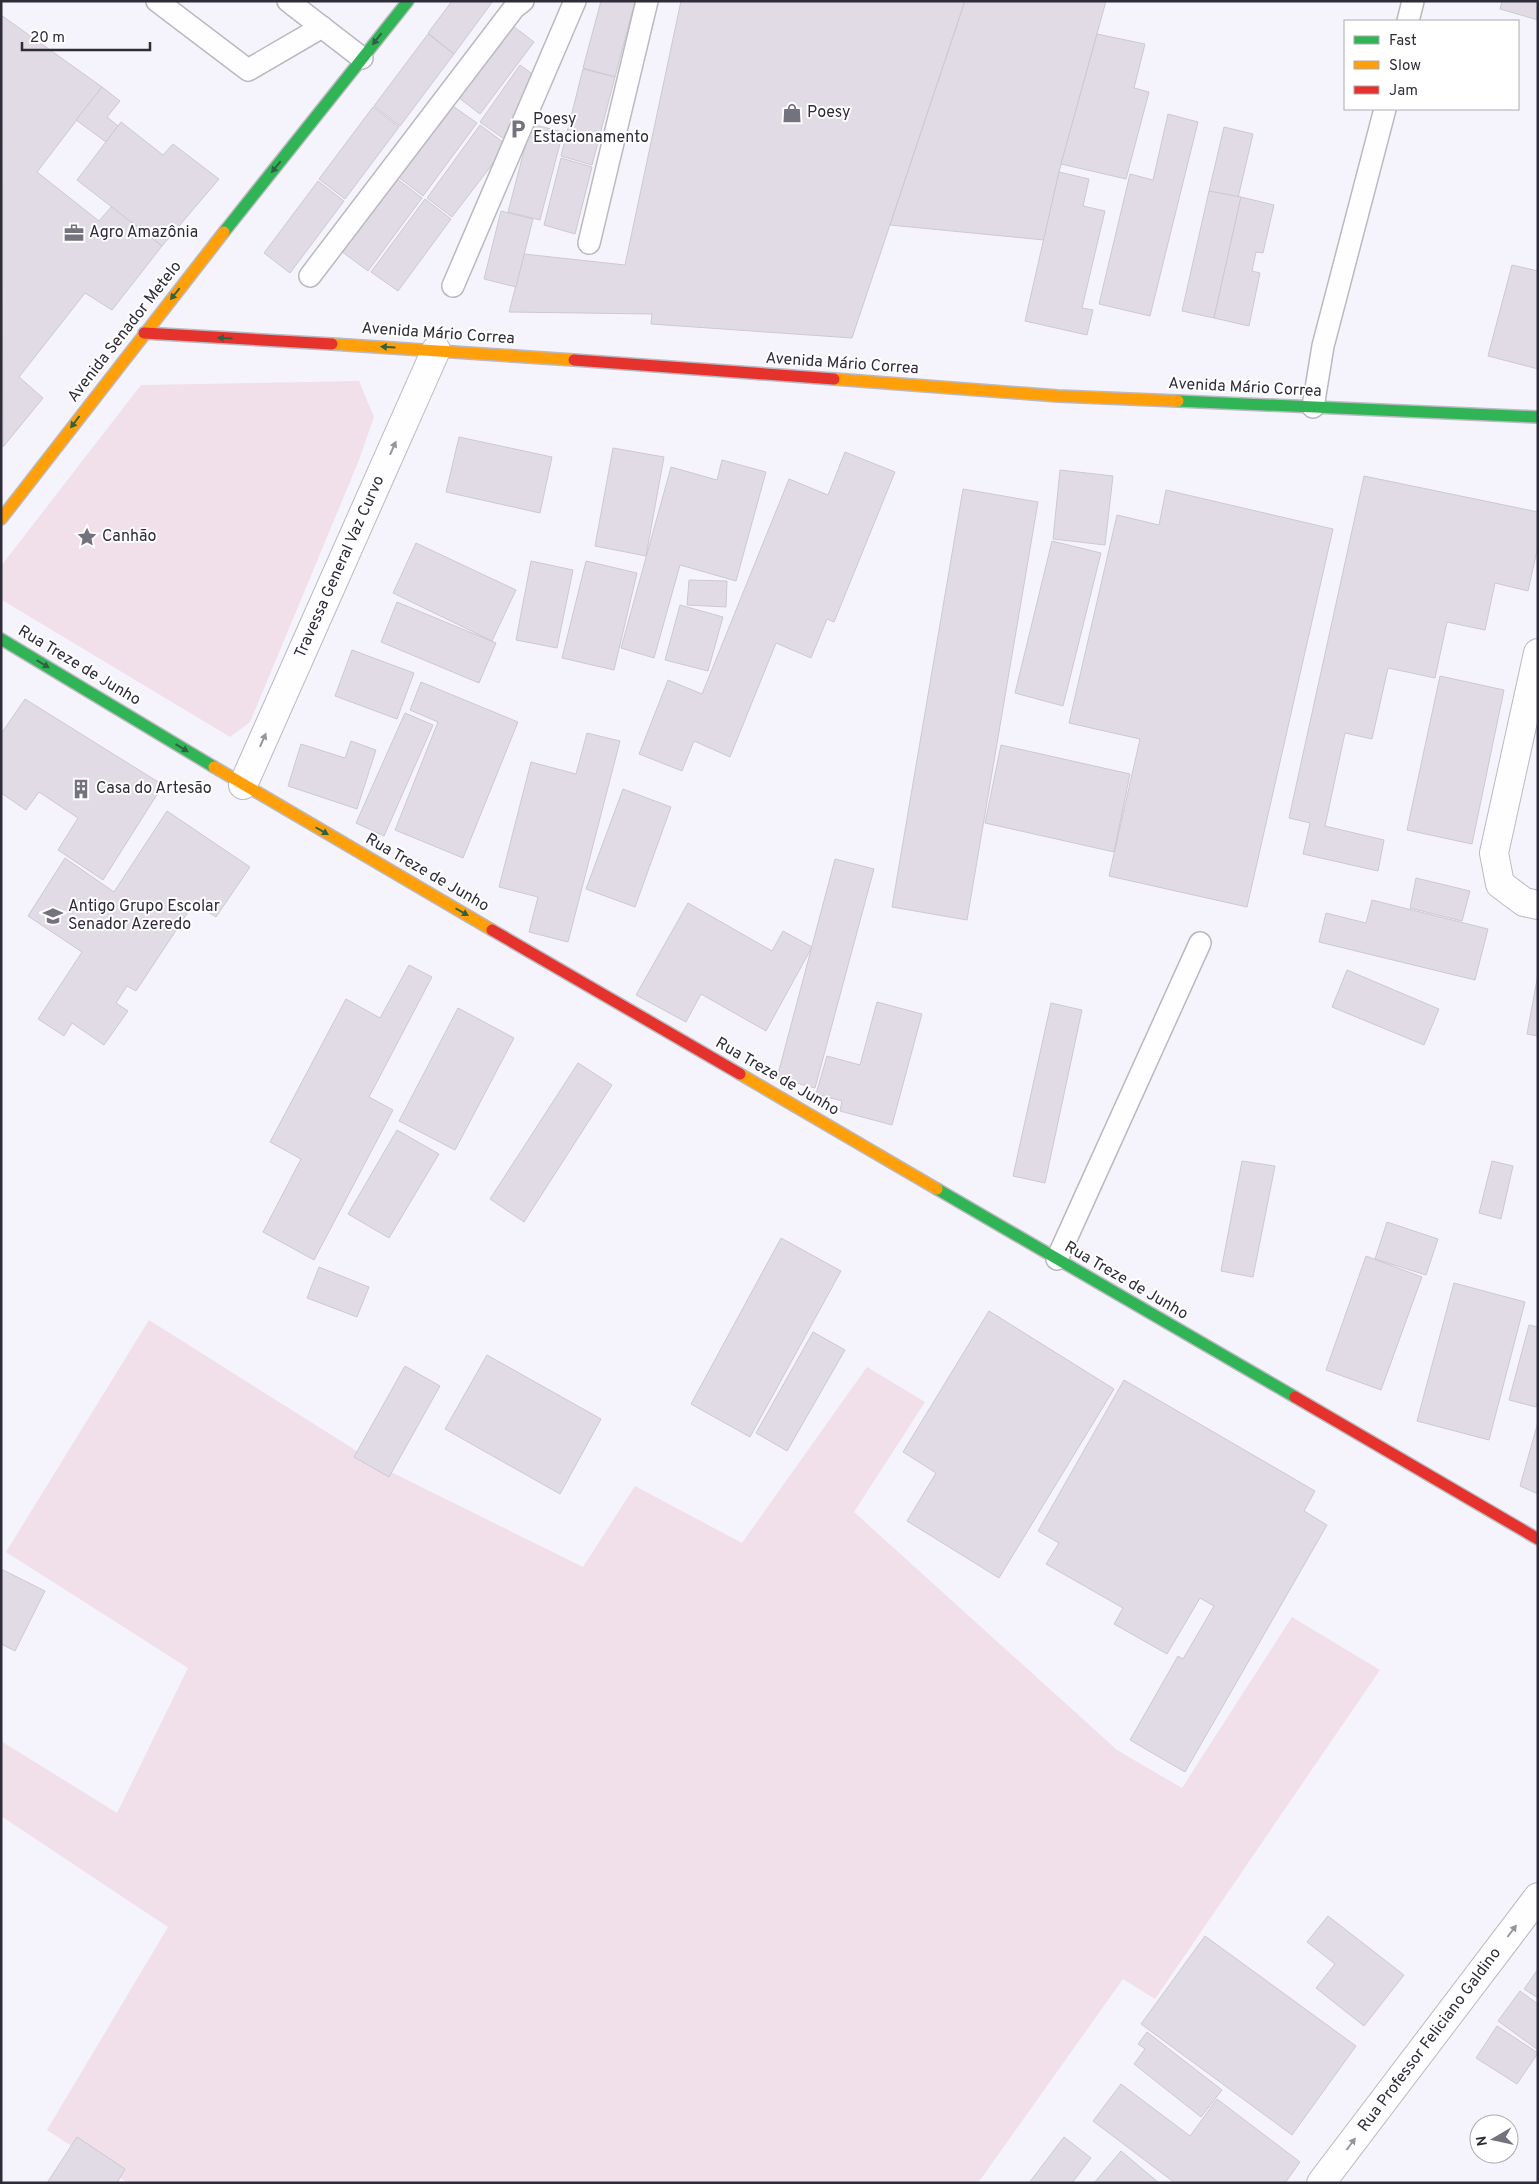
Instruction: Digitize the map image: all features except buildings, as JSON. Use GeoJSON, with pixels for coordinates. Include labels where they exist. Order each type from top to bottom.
{"type":"FeatureCollection","features":[{"type":"Feature","properties":{"kind":"main road","name":"Avenida Senador Metelo"},"geometry":{"type":"LineString","coordinates":[[1,519],[144,333],[408,1]]}},
{"type":"Feature","properties":{"kind":"main road","name":"Avenida Mário Correa"},"geometry":{"type":"LineString","coordinates":[[144,333],[436,350],[1058,396],[1538,417]]}},
{"type":"Feature","properties":{"kind":"main road","name":"Rua Treze de Junho"},"geometry":{"type":"LineString","coordinates":[[1,639],[243,784],[1538,1539]]}},
{"type":"Feature","properties":{"kind":"street","name":"Travessa General Vaz Curvo"},"geometry":{"type":"LineString","coordinates":[[243,784],[436,350]]}},
{"type":"Feature","properties":{"kind":"street"},"geometry":{"type":"LineString","coordinates":[[1538,653],[1494,853],[1500,884],[1524,902],[1538,905]]}},
{"type":"Feature","properties":{"kind":"street","name":"Rua Professor Feliciano Galdino"},"geometry":{"type":"LineString","coordinates":[[1321,2183],[1538,1897]]}},
{"type":"Feature","properties":{"kind":"lane"},"geometry":{"type":"LineString","coordinates":[[157,1],[248,70],[322,27]]}},
{"type":"Feature","properties":{"kind":"lane"},"geometry":{"type":"LineString","coordinates":[[288,1],[362,58]]}},
{"type":"Feature","properties":{"kind":"lane"},"geometry":{"type":"LineString","coordinates":[[310,276],[514,8],[523,1]]}},
{"type":"Feature","properties":{"kind":"lane"},"geometry":{"type":"LineString","coordinates":[[453,286],[575,1]]}},
{"type":"Feature","properties":{"kind":"lane"},"geometry":{"type":"LineString","coordinates":[[589,243],[648,1]]}},
{"type":"Feature","properties":{"kind":"lane"},"geometry":{"type":"LineString","coordinates":[[1408,20],[1413,1]]}},
{"type":"Feature","properties":{"kind":"lane"},"geometry":{"type":"LineString","coordinates":[[1313,407],[1323,346],[1385,110]]}},
{"type":"Feature","properties":{"kind":"lane"},"geometry":{"type":"LineString","coordinates":[[1057,1259],[1200,943]]}},
{"type":"Feature","properties":{"kind":"shaded area"},"geometry":{"type":"Polygon","coordinates":[[[359,381],[374,417],[359,460],[250,722],[230,737],[2,600],[1,566],[141,385],[359,381]]]}},
{"type":"Feature","properties":{"kind":"shaded area"},"geometry":{"type":"Polygon","coordinates":[[[149,1320],[387,1470],[583,1567],[635,1486],[742,1543],[867,1367],[925,1402],[854,1512],[1117,1750],[1182,1788],[1292,1617],[1380,1670],[1155,1999],[1123,1979],[978,2183],[128,2183],[47,2130],[168,1927],[1,1816],[1,1741],[117,1813],[188,1668],[6,1552],[149,1320]]]}},
{"type":"Feature","properties":{"kind":"traffic: fast"},"geometry":{"type":"LineString","coordinates":[[224,232],[408,1]]}},
{"type":"Feature","properties":{"kind":"traffic: fast"},"geometry":{"type":"LineString","coordinates":[[1178,401],[1538,417]]}},
{"type":"Feature","properties":{"kind":"traffic: fast"},"geometry":{"type":"LineString","coordinates":[[1,639],[214,767]]}},
{"type":"Feature","properties":{"kind":"traffic: fast"},"geometry":{"type":"LineString","coordinates":[[937,1189],[1295,1397]]}},
{"type":"Feature","properties":{"kind":"traffic: slow"},"geometry":{"type":"LineString","coordinates":[[1,519],[224,232]]}},
{"type":"Feature","properties":{"kind":"traffic: slow"},"geometry":{"type":"LineString","coordinates":[[332,344],[574,360]]}},
{"type":"Feature","properties":{"kind":"traffic: slow"},"geometry":{"type":"LineString","coordinates":[[834,379],[1058,396],[1178,401]]}},
{"type":"Feature","properties":{"kind":"traffic: slow"},"geometry":{"type":"LineString","coordinates":[[214,767],[492,930]]}},
{"type":"Feature","properties":{"kind":"traffic: slow"},"geometry":{"type":"LineString","coordinates":[[740,1074],[937,1189]]}},
{"type":"Feature","properties":{"kind":"traffic: jam"},"geometry":{"type":"LineString","coordinates":[[144,333],[332,344]]}},
{"type":"Feature","properties":{"kind":"traffic: jam"},"geometry":{"type":"LineString","coordinates":[[574,360],[834,379]]}},
{"type":"Feature","properties":{"kind":"traffic: jam"},"geometry":{"type":"LineString","coordinates":[[492,930],[740,1074]]}},
{"type":"Feature","properties":{"kind":"traffic: jam"},"geometry":{"type":"LineString","coordinates":[[1295,1397],[1538,1539]]}},
{"type":"Feature","properties":{"kind":"place","name":"Poesy"},"geometry":{"type":"Point","coordinates":[792,113]}},
{"type":"Feature","properties":{"kind":"place","name":"Poesy Estacionamento"},"geometry":{"type":"Point","coordinates":[518,129]}},
{"type":"Feature","properties":{"kind":"place","name":"Agro Amazônia"},"geometry":{"type":"Point","coordinates":[74,233]}},
{"type":"Feature","properties":{"kind":"place","name":"Canhão"},"geometry":{"type":"Point","coordinates":[87,537]}},
{"type":"Feature","properties":{"kind":"place","name":"Casa do Artesão"},"geometry":{"type":"Point","coordinates":[81,789]}},
{"type":"Feature","properties":{"kind":"place","name":"Antigo Grupo Escolar Senador Azeredo"},"geometry":{"type":"Point","coordinates":[53,916]}}]}
